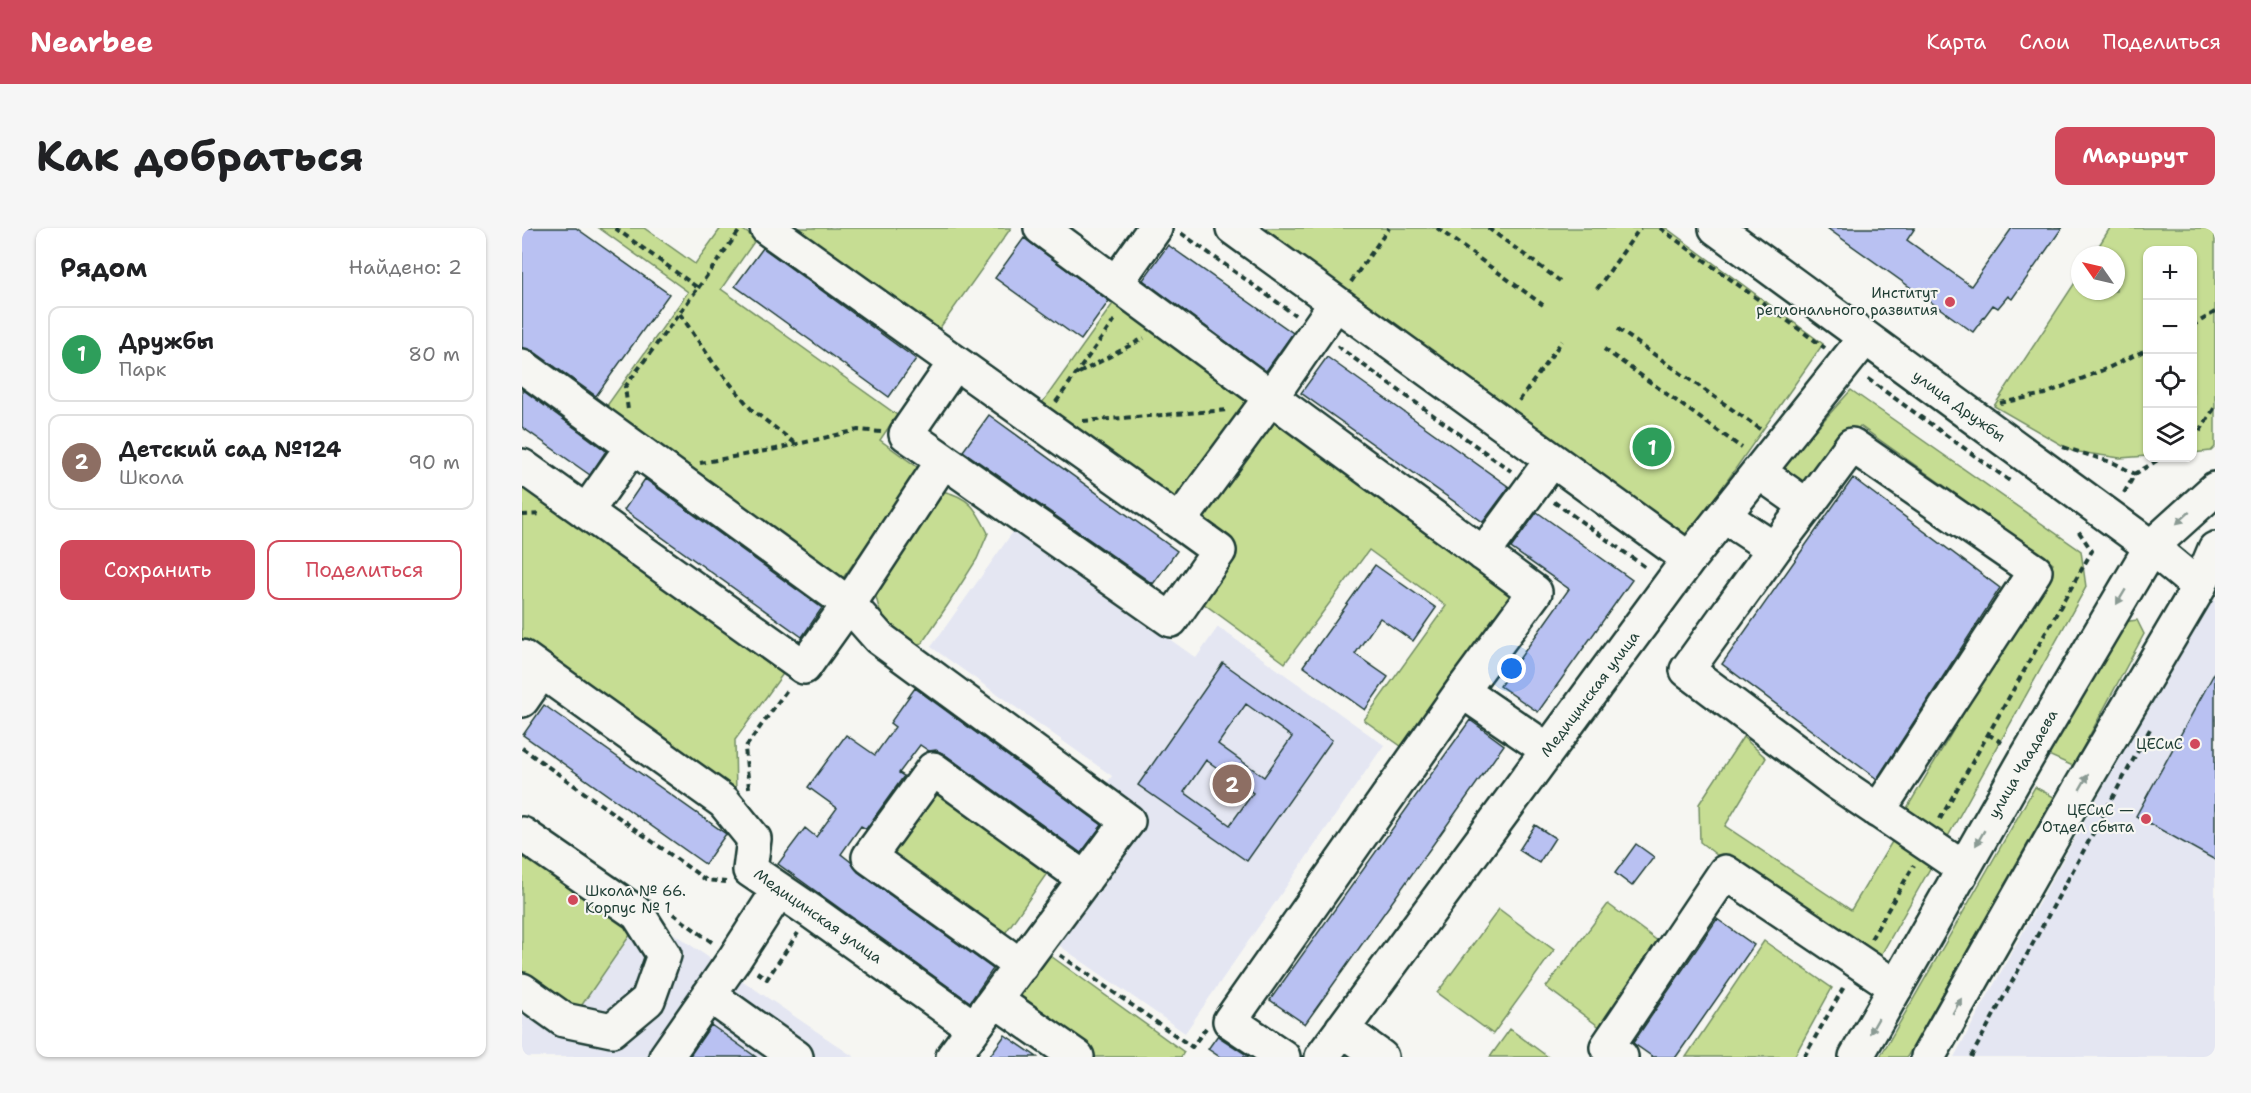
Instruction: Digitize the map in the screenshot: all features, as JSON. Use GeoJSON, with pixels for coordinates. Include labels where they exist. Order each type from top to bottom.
{"type":"FeatureCollection","features":[{"type":"Feature","properties":{"kind":"main road"},"geometry":{"type":"LineString","coordinates":[[767,228],[1219,550],[1171,620],[906,434],[955,363]]}},
{"type":"Feature","properties":{"kind":"main road"},"geometry":{"type":"LineString","coordinates":[[1041,228],[1170,323],[1267,402],[1535,592],[1462,691],[1230,1021],[1283,1057]]}},
{"type":"Feature","properties":{"kind":"main road"},"geometry":{"type":"LineString","coordinates":[[1124,289],[1155,228]]}},
{"type":"Feature","properties":{"kind":"main road"},"geometry":{"type":"LineString","coordinates":[[1233,228],[1689,559]]}},
{"type":"Feature","properties":{"kind":"main road","name":"улица Дружбы"},"geometry":{"type":"LineString","coordinates":[[1716,228],[2151,547],[2199,586]]}},
{"type":"Feature","properties":{"kind":"main road"},"geometry":{"type":"LineString","coordinates":[[1179,522],[1336,303]]}},
{"type":"Feature","properties":{"kind":"main road","name":"Медицинская улица"},"geometry":{"type":"LineString","coordinates":[[1322,1057],[1689,559],[1865,338]]}},
{"type":"Feature","properties":{"kind":"main road"},"geometry":{"type":"LineString","coordinates":[[522,366],[849,604],[879,638],[1128,821],[953,1057]]}},
{"type":"Feature","properties":{"kind":"main road"},"geometry":{"type":"LineString","coordinates":[[1878,811],[2035,571],[1852,445],[1687,670],[1836,782],[1925,844],[1963,868]]}},
{"type":"Feature","properties":{"kind":"main road"},"geometry":{"type":"LineString","coordinates":[[586,512],[632,447]]}},
{"type":"Feature","properties":{"kind":"main road"},"geometry":{"type":"LineString","coordinates":[[522,466],[804,667],[849,604],[943,460]]}},
{"type":"Feature","properties":{"kind":"main road"},"geometry":{"type":"LineString","coordinates":[[1483,554],[1552,460]]}},
{"type":"Feature","properties":{"kind":"main road"},"geometry":{"type":"LineString","coordinates":[[1768,460],[1807,506]]}},
{"type":"Feature","properties":{"kind":"main road","name":"улица Чаадаева"},"geometry":{"type":"LineString","coordinates":[[1856,1057],[1963,868],[2151,547],[2215,489]]}},
{"type":"Feature","properties":{"kind":"main road"},"geometry":{"type":"LineString","coordinates":[[1724,516],[1774,549]]}},
{"type":"Feature","properties":{"kind":"main road"},"geometry":{"type":"LineString","coordinates":[[1928,1057],[2075,797],[2199,586],[2215,549]]}},
{"type":"Feature","properties":{"kind":"main road"},"geometry":{"type":"LineString","coordinates":[[522,700],[532,664]]}},
{"type":"Feature","properties":{"kind":"main road","name":"Медицинская улица"},"geometry":{"type":"LineString","coordinates":[[532,664],[724,801],[754,839],[750,870],[974,1028]]}},
{"type":"Feature","properties":{"kind":"main road"},"geometry":{"type":"LineString","coordinates":[[1462,691],[1548,750]]}},
{"type":"Feature","properties":{"kind":"main road"},"geometry":{"type":"LineString","coordinates":[[1030,954],[870,857],[926,778],[933,769],[1085,879]]}},
{"type":"Feature","properties":{"kind":"main road"},"geometry":{"type":"LineString","coordinates":[[522,834],[638,914],[664,956],[648,1000],[612,1030],[564,1020],[522,990]]}},
{"type":"Feature","properties":{"kind":"main road"},"geometry":{"type":"LineString","coordinates":[[1621,1057],[1607,1047],[1725,872],[1896,987]]}},
{"type":"Feature","properties":{"kind":"main road"},"geometry":{"type":"LineString","coordinates":[[666,1057],[779,890]]}},
{"type":"Feature","properties":{"kind":"main road"},"geometry":{"type":"LineString","coordinates":[[709,995],[796,1057]]}},
{"type":"Feature","properties":{"kind":"main road"},"geometry":{"type":"LineString","coordinates":[[995,1000],[1077,1057]]}},
{"type":"Feature","properties":{"kind":"main road"},"geometry":{"type":"LineString","coordinates":[[1342,1029],[1381,1057]]}},
{"type":"Feature","properties":{"kind":"path"},"geometry":{"type":"LineString","coordinates":[[615,228],[698,288]]}},
{"type":"Feature","properties":{"kind":"path"},"geometry":{"type":"LineString","coordinates":[[632,447],[625,387],[741,228]]}},
{"type":"Feature","properties":{"kind":"path"},"geometry":{"type":"LineString","coordinates":[[1174,228],[1670,585]]}},
{"type":"Feature","properties":{"kind":"path"},"geometry":{"type":"LineString","coordinates":[[1336,303],[1389,228]]}},
{"type":"Feature","properties":{"kind":"path"},"geometry":{"type":"LineString","coordinates":[[1437,228],[1543,305]]}},
{"type":"Feature","properties":{"kind":"path"},"geometry":{"type":"LineString","coordinates":[[1488,228],[1560,281]]}},
{"type":"Feature","properties":{"kind":"path"},"geometry":{"type":"LineString","coordinates":[[1597,289],[1640,228]]}},
{"type":"Feature","properties":{"kind":"path"},"geometry":{"type":"LineString","coordinates":[[1660,228],[2019,487]]}},
{"type":"Feature","properties":{"kind":"path"},"geometry":{"type":"LineString","coordinates":[[1041,424],[1076,375],[1124,289]]}},
{"type":"Feature","properties":{"kind":"path"},"geometry":{"type":"LineString","coordinates":[[2197,323],[2215,312]]}},
{"type":"Feature","properties":{"kind":"path"},"geometry":{"type":"LineString","coordinates":[[680,314],[714,364],[752,410],[796,444]]}},
{"type":"Feature","properties":{"kind":"path"},"geometry":{"type":"LineString","coordinates":[[1076,375],[1170,323]]}},
{"type":"Feature","properties":{"kind":"path"},"geometry":{"type":"LineString","coordinates":[[1618,329],[1768,460]]}},
{"type":"Feature","properties":{"kind":"path"},"geometry":{"type":"LineString","coordinates":[[1503,424],[1562,341]]}},
{"type":"Feature","properties":{"kind":"path"},"geometry":{"type":"LineString","coordinates":[[1604,349],[1768,460]]}},
{"type":"Feature","properties":{"kind":"path"},"geometry":{"type":"LineString","coordinates":[[1994,404],[2045,394],[2143,351]]}},
{"type":"Feature","properties":{"kind":"path"},"geometry":{"type":"LineString","coordinates":[[1041,424],[1267,402]]}},
{"type":"Feature","properties":{"kind":"path"},"geometry":{"type":"LineString","coordinates":[[2197,435],[2215,407]]}},
{"type":"Feature","properties":{"kind":"path"},"geometry":{"type":"LineString","coordinates":[[666,472],[721,458],[858,430],[906,434]]}},
{"type":"Feature","properties":{"kind":"path"},"geometry":{"type":"LineString","coordinates":[[2135,474],[2154,462]]}},
{"type":"Feature","properties":{"kind":"path"},"geometry":{"type":"LineString","coordinates":[[1804,1057],[2092,551],[2077,529],[2067,522]]}},
{"type":"Feature","properties":{"kind":"path"},"geometry":{"type":"LineString","coordinates":[[750,793],[746,748],[804,667]]}},
{"type":"Feature","properties":{"kind":"path"},"geometry":{"type":"LineString","coordinates":[[1971,1057],[2154,721]]}},
{"type":"Feature","properties":{"kind":"path"},"geometry":{"type":"LineString","coordinates":[[522,748],[706,880],[731,883],[750,870]]}},
{"type":"Feature","properties":{"kind":"path"},"geometry":{"type":"LineString","coordinates":[[667,911],[767,979],[812,912]]}},
{"type":"Feature","properties":{"kind":"path"},"geometry":{"type":"LineString","coordinates":[[1030,954],[1192,1047],[1212,1020],[1230,1021]]}},
{"type":"Feature","properties":{"kind":"shaded area"},"geometry":{"type":"Polygon","coordinates":[[[1015,529],[1196,658],[1218,627],[1384,745],[1185,1033],[1057,944],[1142,821],[1101,791],[1112,776],[931,647],[1015,529]]]}},
{"type":"Feature","properties":{"kind":"shaded area"},"geometry":{"type":"Polygon","coordinates":[[[2215,584],[2215,1057],[1954,1057],[2215,584]]]}},
{"type":"Feature","properties":{"kind":"shaded area","name":"Школа № 66. Корпус № 1"},"geometry":{"type":"Polygon","coordinates":[[[522,830],[727,970],[854,1057],[522,1057],[522,830]]]}},
{"type":"Feature","properties":{"kind":"green space"},"geometry":{"type":"Polygon","coordinates":[[[599,228],[644,228],[695,264],[721,228],[740,228],[756,239],[721,289],[897,415],[880,440],[920,469],[843,578],[606,407],[688,292],[599,228]]]}},
{"type":"Feature","properties":{"kind":"green space"},"geometry":{"type":"Polygon","coordinates":[[[778,228],[1011,228],[932,339],[778,228]]]}},
{"type":"Feature","properties":{"kind":"green space"},"geometry":{"type":"Polygon","coordinates":[[[1253,228],[1666,228],[1823,344],[1684,542],[1253,228]]]}},
{"type":"Feature","properties":{"kind":"green space"},"geometry":{"type":"Polygon","coordinates":[[[2110,228],[2215,228],[2215,447],[2211,451],[2197,453],[2197,246],[2143,246],[2143,456],[2120,458],[2072,451],[1994,406],[2071,289],[2071,300],[2125,300],[2125,246],[2099,246],[2110,228]]]}},
{"type":"Feature","properties":{"kind":"green space"},"geometry":{"type":"Polygon","coordinates":[[[1117,298],[1255,396],[1175,508],[1037,410],[1117,298]]]}},
{"type":"Feature","properties":{"kind":"green space"},"geometry":{"type":"Polygon","coordinates":[[[1851,390],[2081,551],[2086,587],[1946,840],[1904,813],[2053,563],[1860,426],[1806,488],[1780,469],[1851,390]]]}},
{"type":"Feature","properties":{"kind":"green space"},"geometry":{"type":"Polygon","coordinates":[[[1274,416],[1521,595],[1408,751],[1364,720],[1446,606],[1369,550],[1285,663],[1196,598],[1234,545],[1199,519],[1274,416]]]}},
{"type":"Feature","properties":{"kind":"green space"},"geometry":{"type":"Polygon","coordinates":[[[522,483],[785,671],[735,740],[736,796],[522,643],[522,483]]]}},
{"type":"Feature","properties":{"kind":"green space"},"geometry":{"type":"Polygon","coordinates":[[[942,491],[959,497],[971,505],[988,533],[977,559],[949,603],[922,643],[914,645],[882,620],[876,597],[883,572],[942,491]]]}},
{"type":"Feature","properties":{"kind":"green space"},"geometry":{"type":"Polygon","coordinates":[[[2137,620],[2144,634],[2073,766],[2046,754],[2123,622],[2137,620]]]}},
{"type":"Feature","properties":{"kind":"green space"},"geometry":{"type":"Polygon","coordinates":[[[1743,737],[1766,758],[1725,826],[1851,910],[1893,840],[1932,865],[1877,962],[1727,863],[1700,842],[1699,804],[1743,737]]]}},
{"type":"Feature","properties":{"kind":"green space"},"geometry":{"type":"Polygon","coordinates":[[[936,787],[1050,869],[999,942],[884,860],[936,787]]]}},
{"type":"Feature","properties":{"kind":"green space"},"geometry":{"type":"Polygon","coordinates":[[[2035,787],[2054,797],[1907,1057],[1880,1057],[2035,787]]]}},
{"type":"Feature","properties":{"kind":"green space"},"geometry":{"type":"Polygon","coordinates":[[[522,841],[639,922],[575,1015],[522,979],[522,841]]]}},
{"type":"Feature","properties":{"kind":"green space"},"geometry":{"type":"Polygon","coordinates":[[[1608,904],[1663,945],[1601,1028],[1546,987],[1608,904]]]}},
{"type":"Feature","properties":{"kind":"green space"},"geometry":{"type":"Polygon","coordinates":[[[1499,909],[1554,950],[1493,1034],[1437,993],[1499,909]]]}},
{"type":"Feature","properties":{"kind":"green space"},"geometry":{"type":"Polygon","coordinates":[[[1764,941],[1832,988],[1794,1057],[1686,1057],[1764,941]]]}},
{"type":"Feature","properties":{"kind":"green space"},"geometry":{"type":"Polygon","coordinates":[[[1048,954],[1184,1052],[1181,1057],[1092,1057],[1014,1001],[1048,954]]]}},
{"type":"Feature","properties":{"kind":"green space"},"geometry":{"type":"Polygon","coordinates":[[[1510,1029],[1548,1057],[1490,1057],[1510,1029]]]}},
{"type":"Feature","properties":{"kind":"building"},"geometry":{"type":"Polygon","coordinates":[[[522,228],[576,228],[669,294],[596,396],[533,351],[522,348],[522,228]]]}},
{"type":"Feature","properties":{"kind":"building"},"geometry":{"type":"Polygon","coordinates":[[[1827,228],[1915,228],[1907,240],[1971,286],[2012,228],[2062,228],[2012,299],[2008,296],[1998,308],[1993,305],[1973,332],[1827,228]]]}},
{"type":"Feature","properties":{"kind":"building"},"geometry":{"type":"Polygon","coordinates":[[[1024,238],[1109,301],[1081,340],[995,278],[1024,238]]]}},
{"type":"Feature","properties":{"kind":"building"},"geometry":{"type":"Polygon","coordinates":[[[1168,245],[1293,333],[1266,371],[1143,280],[1168,245]]]}},
{"type":"Feature","properties":{"kind":"building"},"geometry":{"type":"Polygon","coordinates":[[[763,248],[916,359],[889,397],[735,286],[763,248]]]}},
{"type":"Feature","properties":{"kind":"building"},"geometry":{"type":"Polygon","coordinates":[[[1327,357],[1509,487],[1483,522],[1301,393],[1327,357]]]}},
{"type":"Feature","properties":{"kind":"building"},"geometry":{"type":"Polygon","coordinates":[[[522,389],[606,451],[590,475],[522,427],[522,389]]]}},
{"type":"Feature","properties":{"kind":"building"},"geometry":{"type":"Polygon","coordinates":[[[989,415],[1177,551],[1153,584],[963,451],[989,415]]]}},
{"type":"Feature","properties":{"kind":"building"},"geometry":{"type":"Polygon","coordinates":[[[1853,478],[2000,588],[1877,779],[1722,664],[1853,478]]]}},
{"type":"Feature","properties":{"kind":"building"},"geometry":{"type":"Polygon","coordinates":[[[645,479],[822,608],[802,637],[624,510],[645,479]]]}},
{"type":"Feature","properties":{"kind":"building"},"geometry":{"type":"Polygon","coordinates":[[[1537,512],[1632,580],[1538,712],[1500,686],[1569,589],[1511,548],[1537,512]]]}},
{"type":"Feature","properties":{"kind":"building"},"geometry":{"type":"Polygon","coordinates":[[[1375,565],[1436,608],[1413,641],[1380,618],[1355,654],[1388,677],[1365,710],[1303,666],[1375,565]]]}},
{"type":"Feature","properties":{"kind":"building"},"geometry":{"type":"Polygon","coordinates":[[[1223,663],[1332,740],[1247,861],[1138,785],[1223,663]],[[1246,704],[1218,744],[1264,777],[1292,737],[1246,704]],[[1206,760],[1184,792],[1230,825],[1253,793],[1206,760]]]}},
{"type":"Feature","properties":{"kind":"building","name":"ЦЕСиС"},"geometry":{"type":"Polygon","coordinates":[[[2215,672],[2215,860],[2136,816],[2215,672]]]}},
{"type":"Feature","properties":{"kind":"building"},"geometry":{"type":"Polygon","coordinates":[[[915,688],[1102,825],[1081,853],[944,754],[936,750],[929,751],[920,745],[899,773],[904,776],[866,829],[861,826],[841,854],[858,872],[993,969],[970,1002],[778,864],[805,828],[816,837],[837,808],[808,787],[846,735],[875,755],[895,727],[890,723],[915,688]]]}},
{"type":"Feature","properties":{"kind":"building"},"geometry":{"type":"Polygon","coordinates":[[[544,705],[726,834],[705,864],[523,735],[544,705]]]}},
{"type":"Feature","properties":{"kind":"building"},"geometry":{"type":"Polygon","coordinates":[[[1470,720],[1504,745],[1305,1024],[1270,1000],[1470,720]]]}},
{"type":"Feature","properties":{"kind":"building"},"geometry":{"type":"Polygon","coordinates":[[[1535,825],[1555,838],[1539,863],[1519,850],[1535,825]]]}},
{"type":"Feature","properties":{"kind":"building"},"geometry":{"type":"Polygon","coordinates":[[[1636,844],[1654,857],[1632,886],[1615,873],[1636,844]]]}},
{"type":"Feature","properties":{"kind":"building"},"geometry":{"type":"Polygon","coordinates":[[[1717,919],[1754,945],[1676,1057],[1653,1057],[1633,1043],[1717,919]]]}},
{"type":"Feature","properties":{"kind":"building"},"geometry":{"type":"Polygon","coordinates":[[[711,1025],[756,1057],[689,1057],[711,1025]]]}},
{"type":"Feature","properties":{"kind":"building"},"geometry":{"type":"Polygon","coordinates":[[[1005,1035],[1037,1057],[989,1057],[1005,1035]]]}},
{"type":"Feature","properties":{"kind":"building"},"geometry":{"type":"Polygon","coordinates":[[[1218,1035],[1250,1057],[1220,1057],[1208,1049],[1218,1035]]]}},
{"type":"Feature","properties":{"kind":"place","name":"Институт регионального развития"},"geometry":{"type":"Point","coordinates":[1950,302]}},
{"type":"Feature","properties":{"kind":"place","name":"Дружбы"},"geometry":{"type":"Point","coordinates":[1652,447]}},
{"type":"Feature","properties":{"kind":"place","name":"ЦЕСиС"},"geometry":{"type":"Point","coordinates":[2195,744]}},
{"type":"Feature","properties":{"kind":"place","name":"Детский сад №124"},"geometry":{"type":"Point","coordinates":[1232,784]}},
{"type":"Feature","properties":{"kind":"place","name":"ЦЕСиС — Отдел сбыта"},"geometry":{"type":"Point","coordinates":[2146,819]}},
{"type":"Feature","properties":{"kind":"place","name":"Школа № 66. Корпус № 1"},"geometry":{"type":"Point","coordinates":[573,900]}}]}
